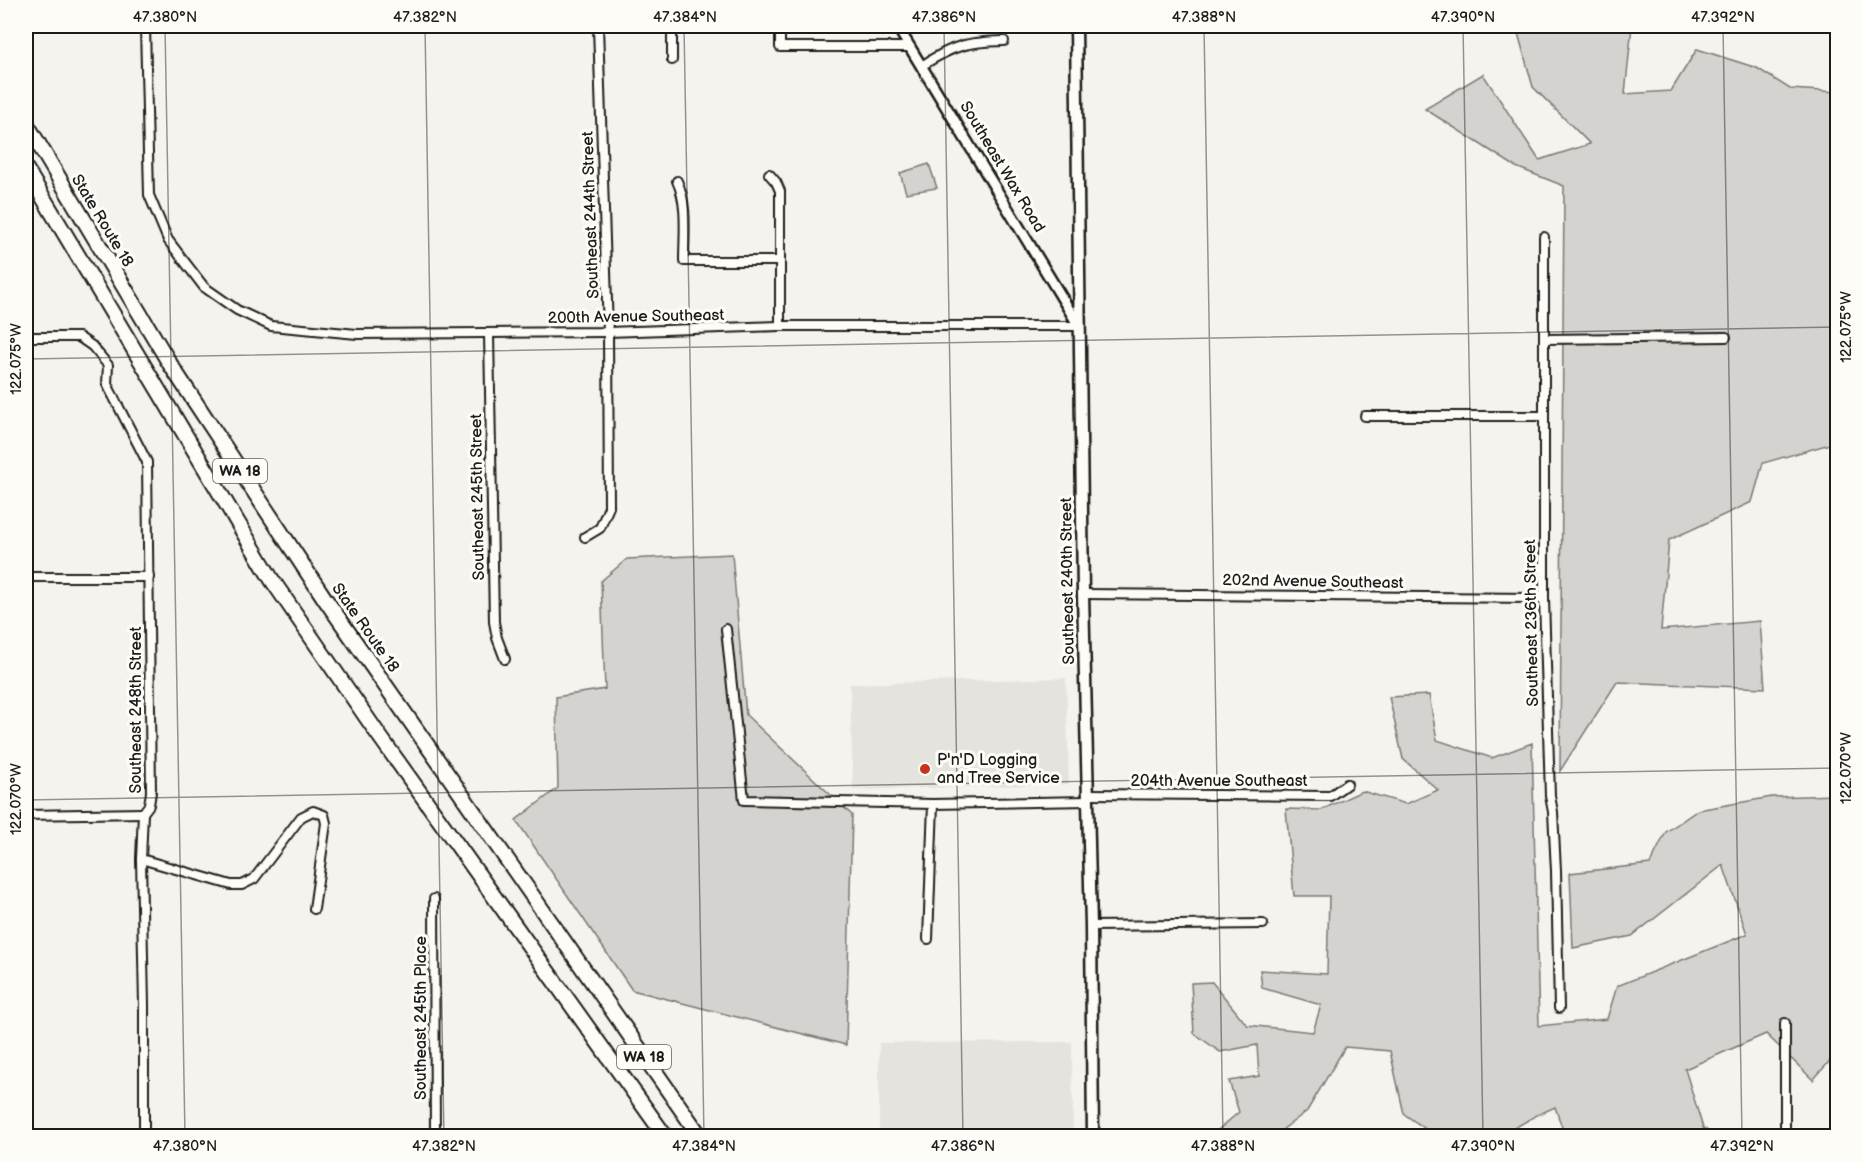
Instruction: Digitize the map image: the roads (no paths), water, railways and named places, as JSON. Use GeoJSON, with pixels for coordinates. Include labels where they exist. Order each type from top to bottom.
{"type":"FeatureCollection","features":[{"type":"Feature","properties":{"kind":"highway","name":"State Route 18"},"geometry":{"type":"LineString","coordinates":[[26,123],[170,364],[312,580],[700,1137]]}},
{"type":"Feature","properties":{"kind":"highway","name":"WA 18"},"geometry":{"type":"LineString","coordinates":[[26,169],[272,580],[384,743],[665,1137]]}},
{"type":"Feature","properties":{"kind":"main road","name":"Southeast 240th Street"},"geometry":{"type":"LineString","coordinates":[[1076,26],[1093,1137]]}},
{"type":"Feature","properties":{"kind":"street","name":"200th Avenue Southeast"},"geometry":{"type":"LineString","coordinates":[[145,26],[148,195],[168,240],[204,287],[237,310],[271,326],[357,334],[608,332],[780,326],[1079,326]]}},
{"type":"Feature","properties":{"kind":"street","name":"Southeast 244th Street"},"geometry":{"type":"LineString","coordinates":[[585,537],[600,528],[609,507],[608,332],[598,26]]}},
{"type":"Feature","properties":{"kind":"street"},"geometry":{"type":"LineString","coordinates":[[672,26],[672,60]]}},
{"type":"Feature","properties":{"kind":"street"},"geometry":{"type":"LineString","coordinates":[[780,26],[780,47],[910,47]]}},
{"type":"Feature","properties":{"kind":"street","name":"Southeast Wax Road"},"geometry":{"type":"LineString","coordinates":[[897,26],[923,65],[1079,326]]}},
{"type":"Feature","properties":{"kind":"street"},"geometry":{"type":"LineString","coordinates":[[923,65],[958,46],[978,42],[1004,41]]}},
{"type":"Feature","properties":{"kind":"street"},"geometry":{"type":"LineString","coordinates":[[769,174],[780,191],[780,326]]}},
{"type":"Feature","properties":{"kind":"street"},"geometry":{"type":"LineString","coordinates":[[676,181],[682,192],[684,261],[780,261]]}},
{"type":"Feature","properties":{"kind":"street","name":"Southeast 236th Street"},"geometry":{"type":"LineString","coordinates":[[1544,237],[1544,598],[1550,796],[1556,872],[1559,1008]]}},
{"type":"Feature","properties":{"kind":"street","name":"Southeast 245th Street"},"geometry":{"type":"LineString","coordinates":[[489,333],[494,622],[505,659]]}},
{"type":"Feature","properties":{"kind":"street","name":"Southeast 248th Street"},"geometry":{"type":"LineString","coordinates":[[26,337],[79,337],[92,346],[108,365],[107,384],[147,462],[151,792],[149,805],[143,813],[141,859],[144,1137]]}},
{"type":"Feature","properties":{"kind":"street"},"geometry":{"type":"LineString","coordinates":[[1544,339],[1726,337]]}},
{"type":"Feature","properties":{"kind":"street"},"geometry":{"type":"LineString","coordinates":[[1365,416],[1544,416]]}},
{"type":"Feature","properties":{"kind":"street"},"geometry":{"type":"LineString","coordinates":[[26,577],[149,577]]}},
{"type":"Feature","properties":{"kind":"street","name":"202nd Avenue Southeast"},"geometry":{"type":"LineString","coordinates":[[1083,594],[1544,598]]}},
{"type":"Feature","properties":{"kind":"street","name":"204th Avenue Southeast"},"geometry":{"type":"LineString","coordinates":[[726,629],[744,800],[933,804],[1088,798],[1330,796],[1347,784]]}},
{"type":"Feature","properties":{"kind":"street"},"geometry":{"type":"LineString","coordinates":[[928,939],[933,804]]}},
{"type":"Feature","properties":{"kind":"street"},"geometry":{"type":"LineString","coordinates":[[141,859],[231,885],[242,885],[254,879],[301,817],[313,811],[324,815],[326,823],[314,909]]}},
{"type":"Feature","properties":{"kind":"street"},"geometry":{"type":"LineString","coordinates":[[26,815],[143,813]]}},
{"type":"Feature","properties":{"kind":"street","name":"Southeast 245th Place"},"geometry":{"type":"LineString","coordinates":[[434,899],[435,1137]]}},
{"type":"Feature","properties":{"kind":"street"},"geometry":{"type":"LineString","coordinates":[[1091,926],[1263,924]]}},
{"type":"Feature","properties":{"kind":"street"},"geometry":{"type":"LineString","coordinates":[[1785,1023],[1785,1137]]}},
{"type":"Feature","properties":{"kind":"place","name":"P'n'D Logging and Tree Service"},"geometry":{"type":"Point","coordinates":[925,769]}}]}
